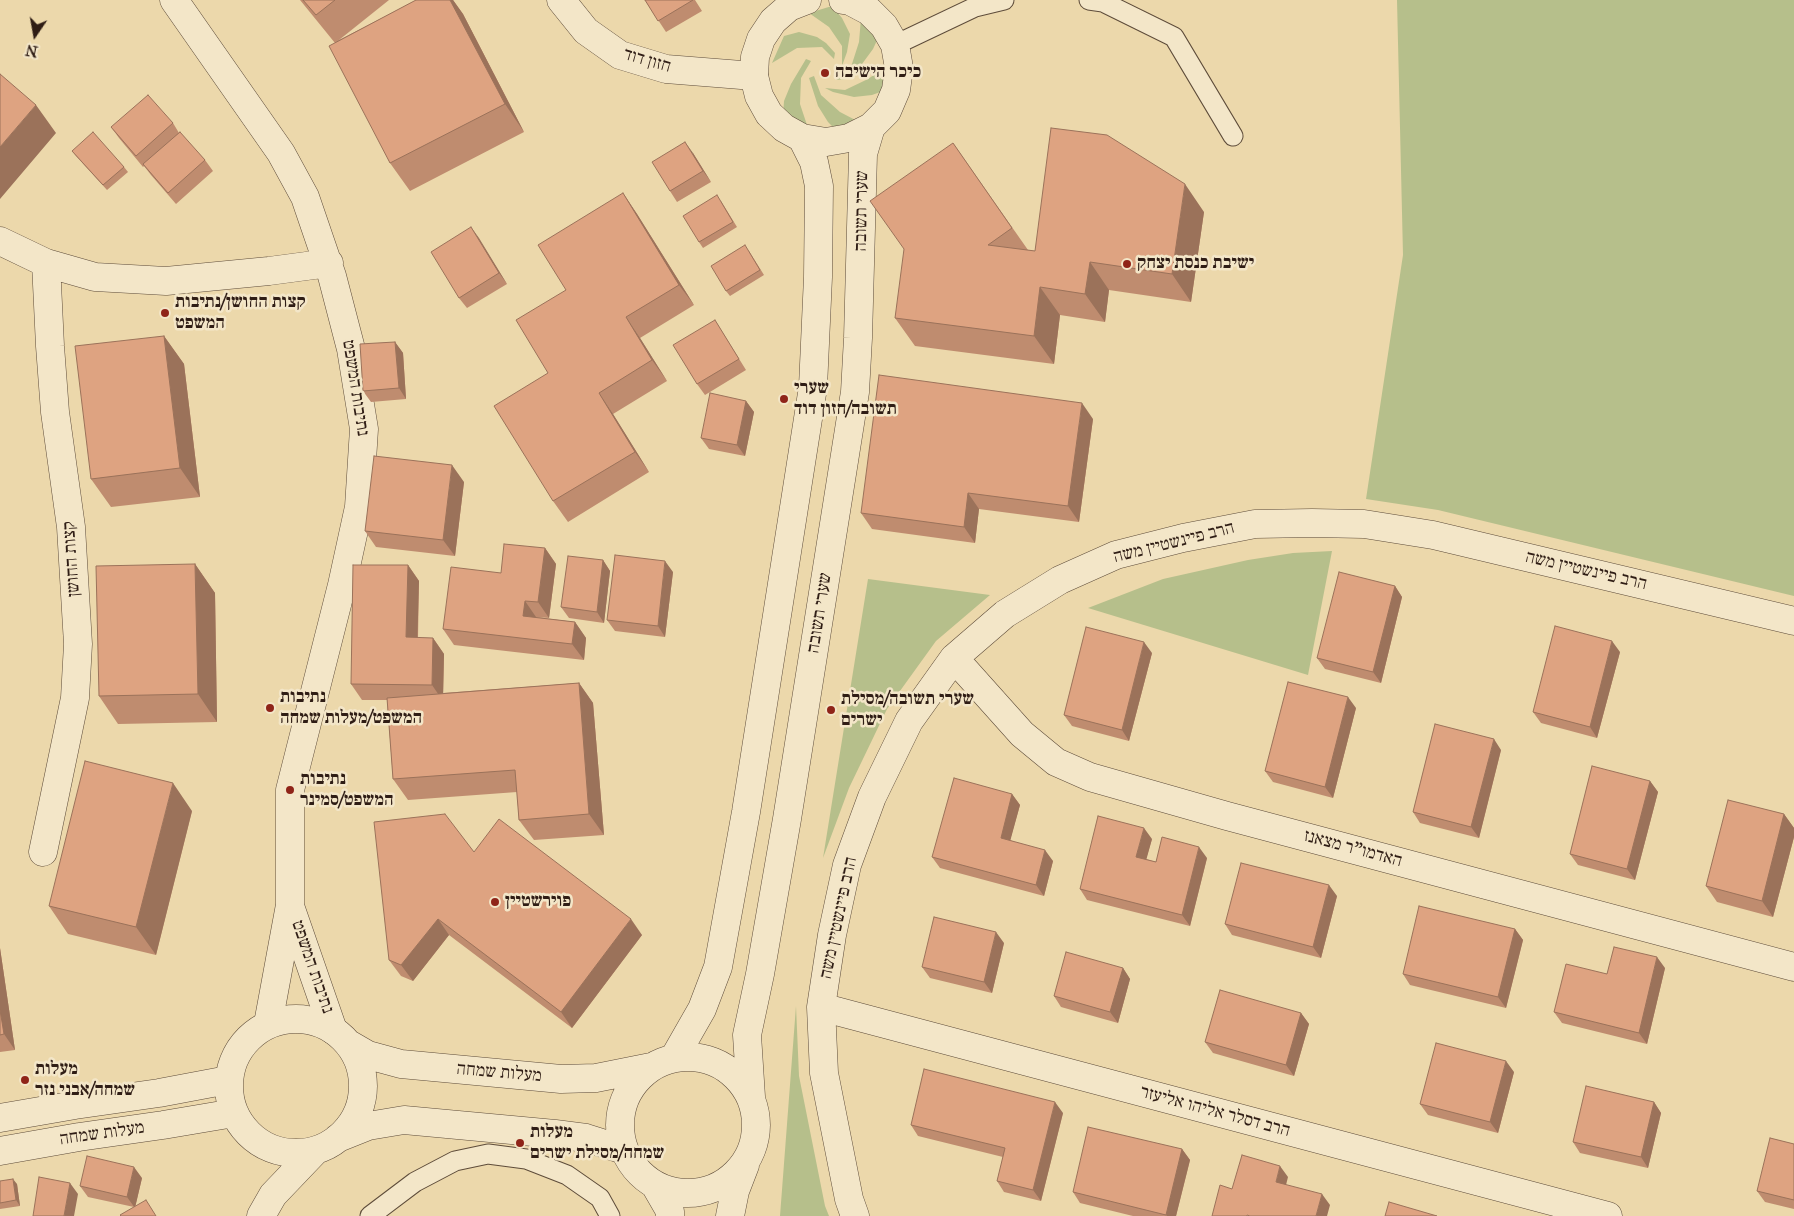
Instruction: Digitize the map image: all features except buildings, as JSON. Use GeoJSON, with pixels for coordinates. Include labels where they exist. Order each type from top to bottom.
{"type":"FeatureCollection","features":[{"type":"Feature","properties":{"kind":"street","name":"נתיבות המשפט"},"geometry":{"type":"LineString","coordinates":[[174,0],[281,153],[305,197],[329,263],[350,349],[364,429],[358,507],[339,594],[290,790],[290,905],[268,1024]]}},
{"type":"Feature","properties":{"kind":"street","name":"חזון דוד"},"geometry":{"type":"LineString","coordinates":[[561,0],[586,31],[620,55],[666,69],[754,76]]}},
{"type":"Feature","properties":{"kind":"street"},"geometry":{"type":"LineString","coordinates":[[768,0],[761,39],[755,57],[754,76],[759,96],[769,114],[784,128],[802,138],[826,142],[849,138],[871,127],[886,111],[896,90],[899,68],[895,45],[884,26],[863,6],[843,0]]}},
{"type":"Feature","properties":{"kind":"street"},"geometry":{"type":"LineString","coordinates":[[761,39],[773,21],[789,7],[807,0]]}},
{"type":"Feature","properties":{"kind":"street","name":"שערי תשובה"},"geometry":{"type":"LineString","coordinates":[[751,1097],[747,1035],[760,974],[787,818],[855,392],[859,328],[863,154],[871,127]]}},
{"type":"Feature","properties":{"kind":"street"},"geometry":{"type":"LineString","coordinates":[[746,1163],[732,1178],[714,1189],[694,1194],[674,1192],[655,1185],[636,1170],[624,1150],[619,1127],[623,1103],[634,1083],[663,1062],[702,1009],[718,967],[746,812],[813,387],[818,277],[819,186],[814,162],[802,138]]}},
{"type":"Feature","properties":{"kind":"street"},"geometry":{"type":"LineString","coordinates":[[0,241],[46,263],[95,277],[166,281],[329,263]]}},
{"type":"Feature","properties":{"kind":"street","name":"קצות החושן"},"geometry":{"type":"LineString","coordinates":[[43,852],[74,698],[78,644],[71,526],[55,412],[46,263]]}},
{"type":"Feature","properties":{"kind":"street","name":"הרב פיינשטיין משה"},"geometry":{"type":"LineString","coordinates":[[855,1216],[849,1199],[824,1073],[821,1007],[832,935],[847,865],[872,797],[909,721],[954,658],[1005,614],[1060,580],[1116,555],[1183,538],[1255,524],[1364,524],[1433,535],[1794,621]]}},
{"type":"Feature","properties":{"kind":"street","name":"האדמו\"ר מצאנז"},"geometry":{"type":"LineString","coordinates":[[954,658],[1022,734],[1056,762],[1090,777],[1236,818],[1794,967]]}},
{"type":"Feature","properties":{"kind":"street","name":"נתיבות המשפט"},"geometry":{"type":"LineString","coordinates":[[290,905],[341,1037]]}},
{"type":"Feature","properties":{"kind":"street","name":"הרב דסלר אליהו אליעזר"},"geometry":{"type":"LineString","coordinates":[[821,1007],[1608,1216]]}},
{"type":"Feature","properties":{"kind":"street"},"geometry":{"type":"LineString","coordinates":[[267,1206],[326,1145],[352,1124],[361,1104],[364,1083],[360,1063],[341,1037],[315,1021],[295,1018],[276,1021],[258,1030],[243,1043],[232,1060],[228,1080],[229,1097],[234,1113],[246,1132],[263,1145],[280,1151],[297,1153],[326,1145],[368,1126],[404,1120],[586,1138],[624,1150]]}},
{"type":"Feature","properties":{"kind":"street","name":"מעלות שמחה"},"geometry":{"type":"LineString","coordinates":[[341,1037],[368,1055],[401,1064],[561,1079],[596,1078],[663,1062]]}},
{"type":"Feature","properties":{"kind":"street"},"geometry":{"type":"LineString","coordinates":[[663,1062],[697,1057],[720,1064],[738,1078],[751,1097],[757,1119],[755,1142],[735,1191],[730,1216]]}},
{"type":"Feature","properties":{"kind":"street","name":"מעלות שמחה"},"geometry":{"type":"LineString","coordinates":[[0,1118],[74,1105],[158,1094],[228,1080]]}},
{"type":"Feature","properties":{"kind":"street","name":"מעלות שמחה"},"geometry":{"type":"LineString","coordinates":[[0,1151],[80,1137],[164,1126],[234,1113]]}},
{"type":"Feature","properties":{"kind":"street"},"geometry":{"type":"LineString","coordinates":[[263,1145],[267,1206]]}},
{"type":"Feature","properties":{"kind":"street"},"geometry":{"type":"LineString","coordinates":[[655,1185],[670,1211],[670,1216]]}},
{"type":"Feature","properties":{"kind":"lane"},"geometry":{"type":"LineString","coordinates":[[895,45],[975,7],[1004,0]]}},
{"type":"Feature","properties":{"kind":"lane"},"geometry":{"type":"LineString","coordinates":[[1089,0],[1103,2],[1174,37],[1234,136]]}},
{"type":"Feature","properties":{"kind":"lane"},"geometry":{"type":"LineString","coordinates":[[370,1216],[415,1182],[455,1161],[488,1154],[526,1158],[567,1175],[600,1198],[610,1216]]}},
{"type":"Feature","properties":{"kind":"green space"},"geometry":{"type":"Polygon","coordinates":[[[1397,0],[1794,0],[1794,596],[1438,510],[1366,499],[1403,255],[1397,0]]]}},
{"type":"Feature","properties":{"kind":"green space"},"geometry":{"type":"Polygon","coordinates":[[[832,6],[842,18],[850,34],[842,66],[842,46],[829,27],[809,13],[832,6]]]}},
{"type":"Feature","properties":{"kind":"green space"},"geometry":{"type":"Polygon","coordinates":[[[861,18],[879,36],[873,49],[862,64],[846,79],[836,80],[851,67],[859,42],[861,18]]]}},
{"type":"Feature","properties":{"kind":"green space"},"geometry":{"type":"Polygon","coordinates":[[[799,32],[817,37],[826,43],[835,53],[834,59],[822,47],[797,48],[772,63],[784,36],[799,32]]]}},
{"type":"Feature","properties":{"kind":"green space"},"geometry":{"type":"Polygon","coordinates":[[[806,59],[811,61],[801,78],[800,104],[808,128],[783,116],[784,101],[791,84],[806,59]]]}},
{"type":"Feature","properties":{"kind":"green space"},"geometry":{"type":"Polygon","coordinates":[[[887,66],[886,90],[872,95],[854,97],[825,88],[845,90],[868,79],[887,66]]]}},
{"type":"Feature","properties":{"kind":"green space"},"geometry":{"type":"Polygon","coordinates":[[[814,76],[821,95],[840,112],[861,123],[838,132],[828,122],[818,106],[809,78],[814,76]]]}},
{"type":"Feature","properties":{"kind":"green space"},"geometry":{"type":"Polygon","coordinates":[[[1332,551],[1308,675],[1088,608],[1163,579],[1248,560],[1293,553],[1332,551]]]}},
{"type":"Feature","properties":{"kind":"green space"},"geometry":{"type":"Polygon","coordinates":[[[868,579],[990,595],[936,641],[887,709],[849,788],[823,858],[868,579]]]}},
{"type":"Feature","properties":{"kind":"green space"},"geometry":{"type":"Polygon","coordinates":[[[796,1006],[799,1076],[825,1206],[829,1216],[780,1216],[796,1006]]]}},
{"type":"Feature","properties":{"kind":"place","name":"כיכר הישיבה"},"geometry":{"type":"Point","coordinates":[825,73]}},
{"type":"Feature","properties":{"kind":"place","name":"ישיבת כנסת יצחק"},"geometry":{"type":"Point","coordinates":[1127,264]}},
{"type":"Feature","properties":{"kind":"place","name":"קצות החושן/נתיבות המשפט"},"geometry":{"type":"Point","coordinates":[165,313]}},
{"type":"Feature","properties":{"kind":"place","name":"שערי תשובה/חזון דוד"},"geometry":{"type":"Point","coordinates":[784,399]}},
{"type":"Feature","properties":{"kind":"place","name":"נתיבות המשפט/מעלות שמחה"},"geometry":{"type":"Point","coordinates":[270,708]}},
{"type":"Feature","properties":{"kind":"place","name":"שערי תשובה/מסילת ישרים"},"geometry":{"type":"Point","coordinates":[831,710]}},
{"type":"Feature","properties":{"kind":"place","name":"נתיבות המשפט/סמינר"},"geometry":{"type":"Point","coordinates":[290,790]}},
{"type":"Feature","properties":{"kind":"place","name":"פוירשטיין"},"geometry":{"type":"Point","coordinates":[495,902]}},
{"type":"Feature","properties":{"kind":"place","name":"מעלות שמחה/אבני נזר"},"geometry":{"type":"Point","coordinates":[25,1080]}},
{"type":"Feature","properties":{"kind":"place","name":"מעלות שמחה/מסילת ישרים"},"geometry":{"type":"Point","coordinates":[520,1143]}}]}
